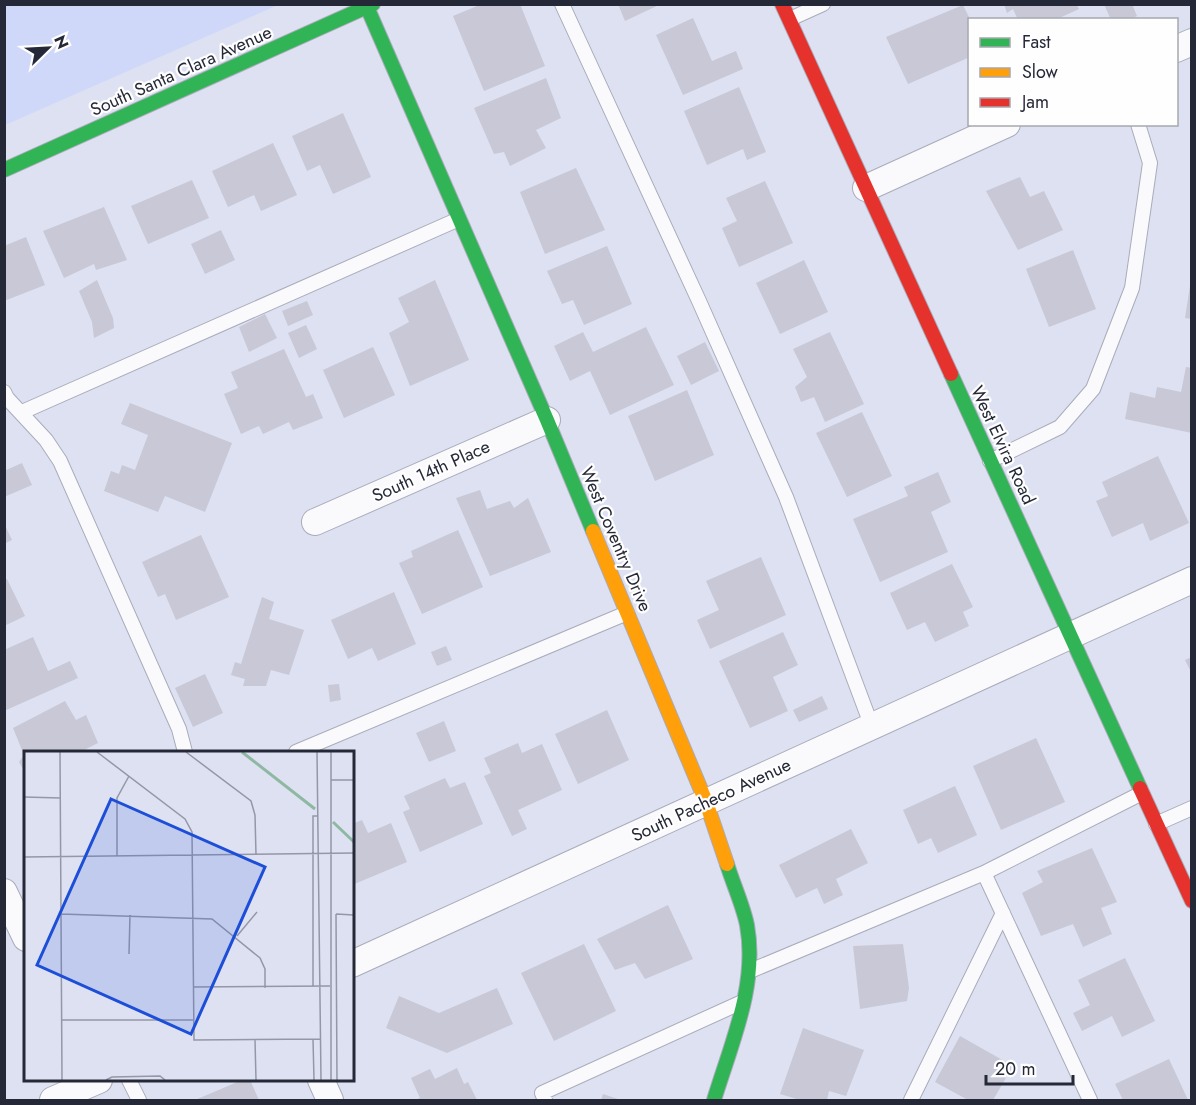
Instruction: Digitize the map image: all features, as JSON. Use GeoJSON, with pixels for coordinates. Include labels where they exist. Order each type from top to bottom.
{"type":"FeatureCollection","features":[{"type":"Feature","properties":{"kind":"street","name":"West Elvira Road"},"geometry":{"type":"LineString","coordinates":[[782,4],[1191,901]]}},
{"type":"Feature","properties":{"kind":"street","name":"South Santa Clara Avenue"},"geometry":{"type":"LineString","coordinates":[[4,170],[370,6]]}},
{"type":"Feature","properties":{"kind":"street","name":"West Coventry Drive"},"geometry":{"type":"LineString","coordinates":[[370,6],[459,219],[547,420],[706,802],[747,925],[750,971],[744,1002],[714,1101]]}},
{"type":"Feature","properties":{"kind":"street"},"geometry":{"type":"LineString","coordinates":[[866,188],[1003,126]]}},
{"type":"Feature","properties":{"kind":"street","name":"South 14th Place"},"geometry":{"type":"LineString","coordinates":[[315,522],[547,420]]}},
{"type":"Feature","properties":{"kind":"street","name":"South Pacheco Avenue"},"geometry":{"type":"LineString","coordinates":[[354,963],[1191,580]]}},
{"type":"Feature","properties":{"kind":"street"},"geometry":{"type":"LineString","coordinates":[[4,892],[24,934]]}},
{"type":"Feature","properties":{"kind":"street"},"geometry":{"type":"LineString","coordinates":[[53,1101],[93,1081]]}},
{"type":"Feature","properties":{"kind":"street"},"geometry":{"type":"LineString","coordinates":[[321,1081],[330,1101]]}},
{"type":"Feature","properties":{"kind":"lane"},"geometry":{"type":"LineString","coordinates":[[561,4],[699,301],[786,497],[872,727]]}},
{"type":"Feature","properties":{"kind":"lane"},"geometry":{"type":"LineString","coordinates":[[789,20],[823,4]]}},
{"type":"Feature","properties":{"kind":"lane"},"geometry":{"type":"LineString","coordinates":[[990,461],[1060,427],[1093,389],[1132,288],[1150,163],[1139,126]]}},
{"type":"Feature","properties":{"kind":"lane"},"geometry":{"type":"LineString","coordinates":[[22,412],[459,219]]}},
{"type":"Feature","properties":{"kind":"lane"},"geometry":{"type":"LineString","coordinates":[[4,392],[46,440],[60,461],[179,729],[184,751]]}},
{"type":"Feature","properties":{"kind":"lane"},"geometry":{"type":"LineString","coordinates":[[301,751],[627,613]]}},
{"type":"Feature","properties":{"kind":"lane"},"geometry":{"type":"LineString","coordinates":[[750,971],[984,873],[1142,793]]}},
{"type":"Feature","properties":{"kind":"lane"},"geometry":{"type":"LineString","coordinates":[[1156,824],[1191,808]]}},
{"type":"Feature","properties":{"kind":"lane"},"geometry":{"type":"LineString","coordinates":[[984,873],[1090,1101]]}},
{"type":"Feature","properties":{"kind":"lane"},"geometry":{"type":"LineString","coordinates":[[910,1101],[1003,913]]}},
{"type":"Feature","properties":{"kind":"lane"},"geometry":{"type":"LineString","coordinates":[[545,1101],[542,1093],[744,1002]]}},
{"type":"Feature","properties":{"kind":"lane"},"geometry":{"type":"LineString","coordinates":[[129,1081],[139,1101]]}},
{"type":"Feature","properties":{"kind":"shaded area"},"geometry":{"type":"Polygon","coordinates":[[[5,4],[278,4],[278,5],[5,125],[5,4]]]}},
{"type":"Feature","properties":{"kind":"building"},"geometry":{"type":"Polygon","coordinates":[[[482,4],[520,4],[545,66],[484,91],[453,16],[482,4]]]}},
{"type":"Feature","properties":{"kind":"building"},"geometry":{"type":"Polygon","coordinates":[[[618,4],[661,4],[625,21],[618,4]]]}},
{"type":"Feature","properties":{"kind":"building"},"geometry":{"type":"Polygon","coordinates":[[[1004,4],[1076,4],[1079,9],[1059,18],[1017,18],[1013,9],[1007,13],[1004,4]]]}},
{"type":"Feature","properties":{"kind":"building"},"geometry":{"type":"Polygon","coordinates":[[[1104,4],[1132,4],[1137,16],[1133,18],[1110,18],[1104,4]]]}},
{"type":"Feature","properties":{"kind":"building"},"geometry":{"type":"Polygon","coordinates":[[[963,5],[970,18],[968,58],[908,84],[886,37],[963,5]]]}},
{"type":"Feature","properties":{"kind":"building"},"geometry":{"type":"Polygon","coordinates":[[[693,18],[712,61],[736,51],[743,69],[683,95],[656,35],[693,18]]]}},
{"type":"Feature","properties":{"kind":"building"},"geometry":{"type":"Polygon","coordinates":[[[546,78],[561,118],[536,130],[546,148],[510,166],[504,152],[494,154],[474,108],[546,78]]]}},
{"type":"Feature","properties":{"kind":"building"},"geometry":{"type":"Polygon","coordinates":[[[739,87],[766,152],[747,160],[743,149],[707,165],[684,111],[739,87]]]}},
{"type":"Feature","properties":{"kind":"building"},"geometry":{"type":"Polygon","coordinates":[[[343,113],[371,177],[333,194],[320,165],[307,171],[292,136],[343,113]]]}},
{"type":"Feature","properties":{"kind":"building"},"geometry":{"type":"Polygon","coordinates":[[[273,143],[297,195],[261,211],[254,195],[228,207],[212,171],[273,143]]]}},
{"type":"Feature","properties":{"kind":"building"},"geometry":{"type":"Polygon","coordinates":[[[576,168],[605,230],[545,254],[520,192],[576,168]]]}},
{"type":"Feature","properties":{"kind":"building"},"geometry":{"type":"Polygon","coordinates":[[[1020,177],[1030,197],[1044,191],[1063,230],[1018,250],[986,191],[1020,177]]]}},
{"type":"Feature","properties":{"kind":"building"},"geometry":{"type":"Polygon","coordinates":[[[192,180],[209,218],[148,244],[131,206],[192,180]]]}},
{"type":"Feature","properties":{"kind":"building"},"geometry":{"type":"Polygon","coordinates":[[[765,181],[793,243],[739,267],[722,228],[737,221],[726,198],[765,181]]]}},
{"type":"Feature","properties":{"kind":"building"},"geometry":{"type":"Polygon","coordinates":[[[104,207],[127,260],[96,270],[94,264],[64,278],[43,231],[104,207]]]}},
{"type":"Feature","properties":{"kind":"building"},"geometry":{"type":"Polygon","coordinates":[[[221,230],[235,260],[205,274],[191,244],[221,230]]]}},
{"type":"Feature","properties":{"kind":"building"},"geometry":{"type":"Polygon","coordinates":[[[26,237],[45,285],[4,301],[4,246],[26,237]]]}},
{"type":"Feature","properties":{"kind":"building"},"geometry":{"type":"Polygon","coordinates":[[[607,246],[632,304],[584,325],[573,300],[562,304],[547,271],[607,246]]]}},
{"type":"Feature","properties":{"kind":"building"},"geometry":{"type":"Polygon","coordinates":[[[1073,250],[1096,309],[1049,327],[1026,269],[1073,250]]]}},
{"type":"Feature","properties":{"kind":"building"},"geometry":{"type":"Polygon","coordinates":[[[804,260],[828,312],[780,334],[756,283],[804,260]]]}},
{"type":"Feature","properties":{"kind":"building"},"geometry":{"type":"Polygon","coordinates":[[[97,280],[113,318],[114,328],[94,338],[92,322],[79,291],[97,280]]]}},
{"type":"Feature","properties":{"kind":"building"},"geometry":{"type":"Polygon","coordinates":[[[435,280],[469,360],[410,386],[389,333],[409,322],[398,298],[435,280]]]}},
{"type":"Feature","properties":{"kind":"building"},"geometry":{"type":"Polygon","coordinates":[[[1190,286],[1192,287],[1192,319],[1185,318],[1190,286]]]}},
{"type":"Feature","properties":{"kind":"building"},"geometry":{"type":"Polygon","coordinates":[[[307,301],[313,315],[288,326],[282,311],[307,301]]]}},
{"type":"Feature","properties":{"kind":"building"},"geometry":{"type":"Polygon","coordinates":[[[265,314],[277,338],[249,352],[239,327],[265,314]]]}},
{"type":"Feature","properties":{"kind":"building"},"geometry":{"type":"Polygon","coordinates":[[[306,325],[317,349],[299,358],[288,333],[306,325]]]}},
{"type":"Feature","properties":{"kind":"building"},"geometry":{"type":"Polygon","coordinates":[[[646,327],[674,385],[610,415],[590,371],[570,381],[554,346],[583,332],[593,352],[646,327]]]}},
{"type":"Feature","properties":{"kind":"building"},"geometry":{"type":"Polygon","coordinates":[[[830,332],[864,404],[825,422],[814,397],[801,402],[795,387],[807,377],[793,349],[830,332]]]}},
{"type":"Feature","properties":{"kind":"building"},"geometry":{"type":"Polygon","coordinates":[[[705,342],[719,371],[691,385],[677,356],[705,342]]]}},
{"type":"Feature","properties":{"kind":"building"},"geometry":{"type":"Polygon","coordinates":[[[373,347],[395,395],[344,418],[323,370],[373,347]]]}},
{"type":"Feature","properties":{"kind":"building"},"geometry":{"type":"Polygon","coordinates":[[[284,349],[306,397],[313,394],[323,418],[293,430],[289,422],[263,434],[259,426],[241,434],[224,394],[238,388],[231,372],[284,349]]]}},
{"type":"Feature","properties":{"kind":"building"},"geometry":{"type":"Polygon","coordinates":[[[1186,367],[1192,368],[1192,433],[1125,419],[1130,392],[1155,398],[1157,387],[1181,392],[1186,367]]]}},
{"type":"Feature","properties":{"kind":"building"},"geometry":{"type":"Polygon","coordinates":[[[687,390],[714,455],[655,481],[628,416],[687,390]]]}},
{"type":"Feature","properties":{"kind":"building"},"geometry":{"type":"Polygon","coordinates":[[[130,403],[232,443],[205,512],[165,496],[158,512],[104,491],[111,471],[119,474],[122,465],[135,470],[148,435],[121,424],[130,403]]]}},
{"type":"Feature","properties":{"kind":"building"},"geometry":{"type":"Polygon","coordinates":[[[862,412],[892,476],[847,497],[816,433],[862,412]]]}},
{"type":"Feature","properties":{"kind":"building"},"geometry":{"type":"Polygon","coordinates":[[[1158,456],[1189,523],[1150,541],[1143,523],[1112,537],[1096,501],[1108,496],[1102,482],[1158,456]]]}},
{"type":"Feature","properties":{"kind":"building"},"geometry":{"type":"Polygon","coordinates":[[[22,463],[32,485],[4,497],[4,471],[22,463]]]}},
{"type":"Feature","properties":{"kind":"building"},"geometry":{"type":"Polygon","coordinates":[[[938,472],[951,502],[931,512],[948,552],[880,582],[853,519],[908,496],[904,487],[938,472]]]}},
{"type":"Feature","properties":{"kind":"building"},"geometry":{"type":"Polygon","coordinates":[[[480,490],[487,509],[510,501],[514,508],[528,498],[551,552],[490,576],[456,498],[480,490]]]}},
{"type":"Feature","properties":{"kind":"building"},"geometry":{"type":"Polygon","coordinates":[[[4,523],[12,540],[4,544],[4,523]]]}},
{"type":"Feature","properties":{"kind":"building"},"geometry":{"type":"Polygon","coordinates":[[[458,530],[483,587],[422,614],[399,563],[413,557],[411,551],[458,530]]]}},
{"type":"Feature","properties":{"kind":"building"},"geometry":{"type":"Polygon","coordinates":[[[201,535],[229,597],[176,620],[165,594],[158,597],[142,562],[201,535]]]}},
{"type":"Feature","properties":{"kind":"building"},"geometry":{"type":"Polygon","coordinates":[[[761,557],[786,615],[710,649],[697,620],[719,610],[706,581],[761,557]]]}},
{"type":"Feature","properties":{"kind":"building"},"geometry":{"type":"Polygon","coordinates":[[[952,564],[973,607],[963,612],[969,626],[935,642],[925,622],[907,630],[890,593],[952,564]]]}},
{"type":"Feature","properties":{"kind":"building"},"geometry":{"type":"Polygon","coordinates":[[[7,579],[25,616],[4,626],[4,580],[7,579]]]}},
{"type":"Feature","properties":{"kind":"building"},"geometry":{"type":"Polygon","coordinates":[[[394,592],[416,644],[378,661],[372,648],[348,659],[331,620],[394,592]]]}},
{"type":"Feature","properties":{"kind":"building"},"geometry":{"type":"Polygon","coordinates":[[[262,597],[274,602],[269,619],[304,630],[289,675],[271,670],[266,686],[243,686],[245,679],[231,675],[235,662],[241,664],[262,597]]]}},
{"type":"Feature","properties":{"kind":"building"},"geometry":{"type":"Polygon","coordinates":[[[783,632],[798,665],[773,677],[788,711],[750,728],[719,661],[783,632]]]}},
{"type":"Feature","properties":{"kind":"building"},"geometry":{"type":"Polygon","coordinates":[[[33,637],[48,671],[70,661],[78,678],[4,711],[4,650],[33,637]]]}},
{"type":"Feature","properties":{"kind":"building"},"geometry":{"type":"Polygon","coordinates":[[[446,646],[452,660],[437,666],[431,652],[446,646]]]}},
{"type":"Feature","properties":{"kind":"building"},"geometry":{"type":"Polygon","coordinates":[[[1192,657],[1192,674],[1185,660],[1192,657]]]}},
{"type":"Feature","properties":{"kind":"building"},"geometry":{"type":"Polygon","coordinates":[[[205,674],[223,713],[193,727],[175,688],[205,674]]]}},
{"type":"Feature","properties":{"kind":"building"},"geometry":{"type":"Polygon","coordinates":[[[339,684],[341,700],[330,702],[328,685],[339,684]]]}},
{"type":"Feature","properties":{"kind":"building"},"geometry":{"type":"Polygon","coordinates":[[[822,696],[828,709],[799,722],[793,710],[822,696]]]}},
{"type":"Feature","properties":{"kind":"building"},"geometry":{"type":"Polygon","coordinates":[[[65,701],[76,720],[86,715],[98,743],[82,751],[24,751],[24,755],[13,728],[65,701]]]}},
{"type":"Feature","properties":{"kind":"building"},"geometry":{"type":"Polygon","coordinates":[[[607,710],[629,760],[578,784],[555,734],[607,710]]]}},
{"type":"Feature","properties":{"kind":"building"},"geometry":{"type":"Polygon","coordinates":[[[444,721],[456,751],[429,762],[416,733],[444,721]]]}},
{"type":"Feature","properties":{"kind":"building"},"geometry":{"type":"Polygon","coordinates":[[[1036,738],[1065,802],[1001,830],[973,766],[1036,738]]]}},
{"type":"Feature","properties":{"kind":"building"},"geometry":{"type":"Polygon","coordinates":[[[518,743],[522,753],[542,744],[562,790],[518,810],[527,829],[512,836],[484,776],[491,773],[484,758],[518,743]]]}},
{"type":"Feature","properties":{"kind":"building"},"geometry":{"type":"Polygon","coordinates":[[[24,755],[24,771],[19,762],[24,755]]]}},
{"type":"Feature","properties":{"kind":"building"},"geometry":{"type":"Polygon","coordinates":[[[445,778],[450,788],[465,782],[483,824],[420,852],[403,812],[410,809],[404,796],[445,778]]]}},
{"type":"Feature","properties":{"kind":"building"},"geometry":{"type":"Polygon","coordinates":[[[955,786],[977,835],[938,853],[931,838],[918,844],[903,810],[955,786]]]}},
{"type":"Feature","properties":{"kind":"building"},"geometry":{"type":"Polygon","coordinates":[[[362,820],[368,833],[391,823],[407,862],[354,884],[354,823],[362,820]]]}},
{"type":"Feature","properties":{"kind":"building"},"geometry":{"type":"Polygon","coordinates":[[[851,829],[868,863],[836,879],[843,895],[824,904],[817,888],[796,898],[779,865],[851,829]]]}},
{"type":"Feature","properties":{"kind":"building"},"geometry":{"type":"Polygon","coordinates":[[[1092,848],[1117,902],[1101,908],[1112,934],[1083,947],[1073,924],[1041,936],[1022,893],[1043,882],[1037,871],[1092,848]]]}},
{"type":"Feature","properties":{"kind":"building"},"geometry":{"type":"Polygon","coordinates":[[[668,905],[693,959],[645,979],[635,963],[615,970],[597,939],[668,905]]]}},
{"type":"Feature","properties":{"kind":"building"},"geometry":{"type":"Polygon","coordinates":[[[584,944],[616,1011],[554,1041],[521,973],[584,944]]]}},
{"type":"Feature","properties":{"kind":"building"},"geometry":{"type":"Polygon","coordinates":[[[903,944],[909,988],[907,1001],[860,1009],[853,946],[903,944]]]}},
{"type":"Feature","properties":{"kind":"building"},"geometry":{"type":"Polygon","coordinates":[[[1125,958],[1155,1021],[1122,1037],[1112,1016],[1082,1031],[1073,1013],[1090,1005],[1078,980],[1125,958]]]}},
{"type":"Feature","properties":{"kind":"building"},"geometry":{"type":"Polygon","coordinates":[[[497,988],[513,1024],[447,1053],[386,1028],[399,996],[439,1013],[497,988]]]}},
{"type":"Feature","properties":{"kind":"building"},"geometry":{"type":"Polygon","coordinates":[[[803,1028],[864,1050],[846,1096],[829,1091],[827,1100],[800,1100],[780,1094],[803,1028]]]}},
{"type":"Feature","properties":{"kind":"building"},"geometry":{"type":"Polygon","coordinates":[[[960,1036],[1013,1066],[993,1100],[968,1100],[935,1082],[960,1036]]]}},
{"type":"Feature","properties":{"kind":"building"},"geometry":{"type":"Polygon","coordinates":[[[1169,1059],[1188,1100],[1123,1100],[1115,1084],[1169,1059]]]}},
{"type":"Feature","properties":{"kind":"building"},"geometry":{"type":"Polygon","coordinates":[[[457,1068],[464,1084],[468,1082],[477,1100],[414,1100],[420,1098],[411,1078],[430,1069],[435,1079],[457,1068]]]}},
{"type":"Feature","properties":{"kind":"building"},"geometry":{"type":"Polygon","coordinates":[[[240,1081],[250,1081],[259,1100],[195,1100],[240,1081]]]}},
{"type":"Feature","properties":{"kind":"building"},"geometry":{"type":"Polygon","coordinates":[[[603,1094],[621,1100],[601,1100],[603,1094]]]}},
{"type":"Feature","properties":{"kind":"traffic: fast"},"geometry":{"type":"LineString","coordinates":[[4,170],[373,4]]}},
{"type":"Feature","properties":{"kind":"traffic: fast"},"geometry":{"type":"LineString","coordinates":[[367,7],[593,531]]}},
{"type":"Feature","properties":{"kind":"traffic: fast"},"geometry":{"type":"LineString","coordinates":[[951,374],[1140,788]]}},
{"type":"Feature","properties":{"kind":"traffic: fast"},"geometry":{"type":"LineString","coordinates":[[714,1100],[741,1014],[749,970],[747,925],[727,864]]}},
{"type":"Feature","properties":{"kind":"traffic: slow"},"geometry":{"type":"LineString","coordinates":[[593,531],[706,802],[727,864]]}},
{"type":"Feature","properties":{"kind":"traffic: jam"},"geometry":{"type":"LineString","coordinates":[[782,4],[951,374]]}},
{"type":"Feature","properties":{"kind":"traffic: jam"},"geometry":{"type":"LineString","coordinates":[[1140,788],[1192,901]]}}]}
